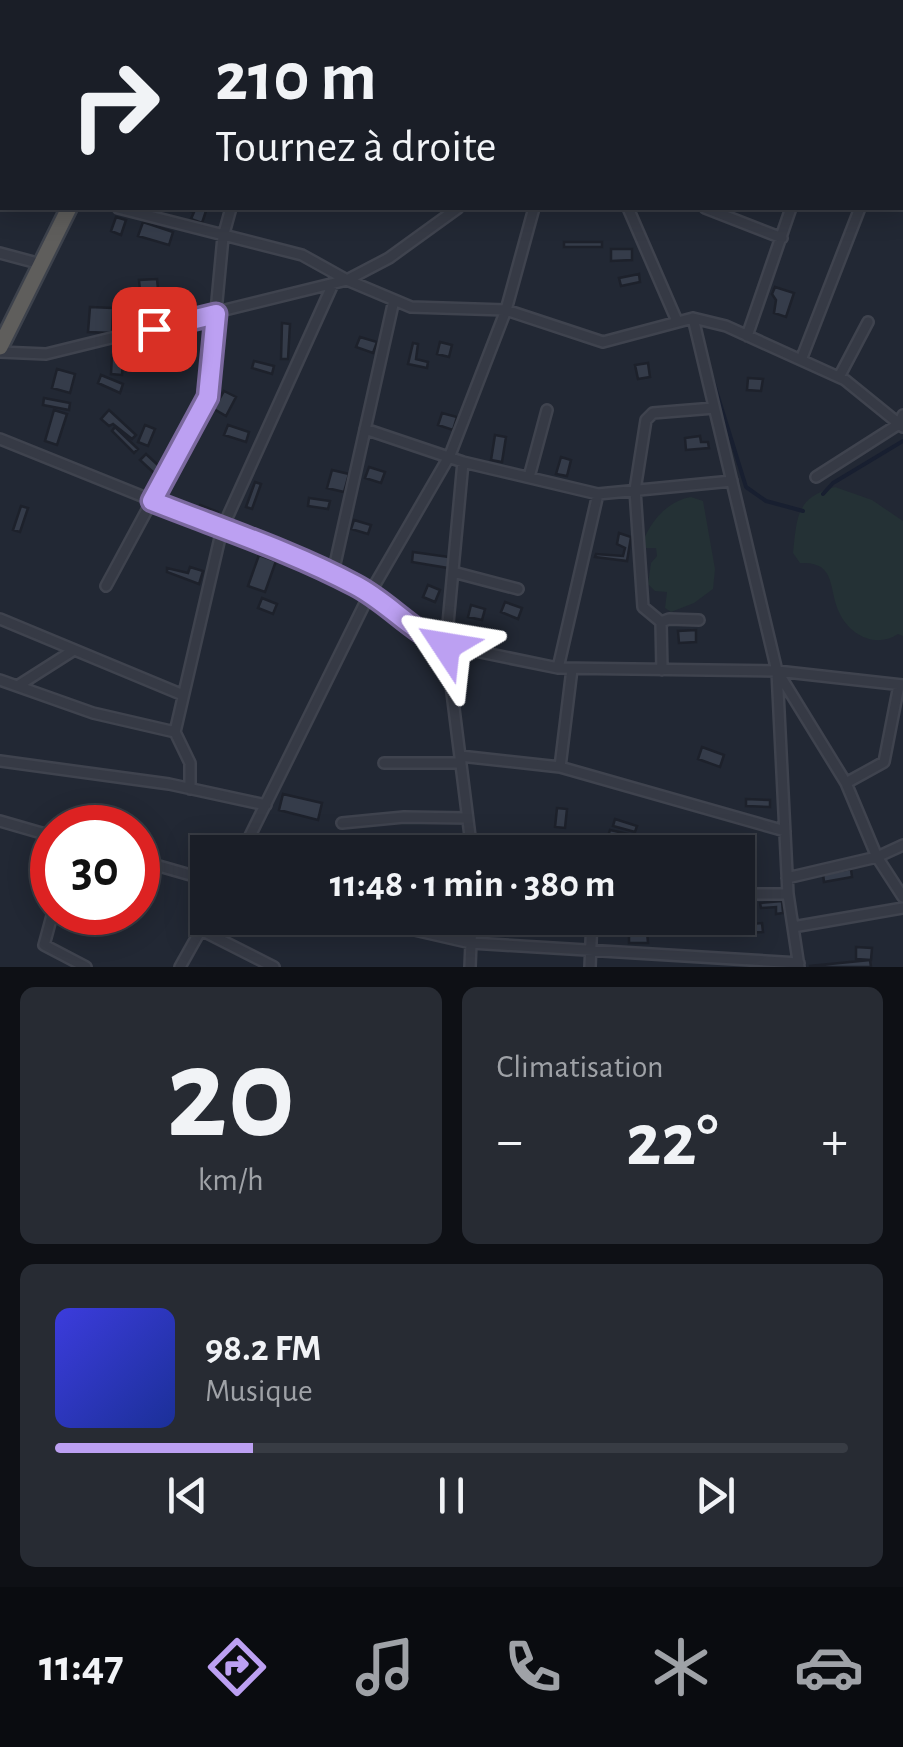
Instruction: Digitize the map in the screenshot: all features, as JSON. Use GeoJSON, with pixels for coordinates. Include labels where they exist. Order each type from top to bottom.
{"type":"FeatureCollection","features":[{"type":"Feature","properties":{"kind":"highway"},"geometry":{"type":"LineString","coordinates":[[2,340],[68,210]]}},
{"type":"Feature","properties":{"kind":"street"},"geometry":{"type":"LineString","coordinates":[[125,210],[302,255],[347,280],[411,307],[506,310],[602,342],[693,318],[747,336],[839,378],[902,422],[816,476]]}},
{"type":"Feature","properties":{"kind":"street"},"geometry":{"type":"LineString","coordinates":[[106,586],[208,397],[224,237],[231,210]]}},
{"type":"Feature","properties":{"kind":"street"},"geometry":{"type":"LineString","coordinates":[[2,340],[46,354],[347,280],[389,258],[455,210]]}},
{"type":"Feature","properties":{"kind":"street"},"geometry":{"type":"LineString","coordinates":[[251,835],[370,592],[450,456],[506,310],[533,210]]}},
{"type":"Feature","properties":{"kind":"street"},"geometry":{"type":"LineString","coordinates":[[629,210],[677,321]]}},
{"type":"Feature","properties":{"kind":"street"},"geometry":{"type":"LineString","coordinates":[[710,210],[782,238]]}},
{"type":"Feature","properties":{"kind":"street"},"geometry":{"type":"LineString","coordinates":[[747,336],[790,210]]}},
{"type":"Feature","properties":{"kind":"street"},"geometry":{"type":"LineString","coordinates":[[801,360],[859,210]]}},
{"type":"Feature","properties":{"kind":"street"},"geometry":{"type":"LineString","coordinates":[[0,254],[41,264]]}},
{"type":"Feature","properties":{"kind":"street"},"geometry":{"type":"LineString","coordinates":[[190,788],[190,763],[174,732],[222,529],[333,284]]}},
{"type":"Feature","properties":{"kind":"street"},"geometry":{"type":"LineString","coordinates":[[332,572],[394,300]]}},
{"type":"Feature","properties":{"kind":"street"},"geometry":{"type":"LineString","coordinates":[[433,935],[471,944],[799,965],[788,894],[777,672],[693,318]]}},
{"type":"Feature","properties":{"kind":"street"},"geometry":{"type":"LineString","coordinates":[[839,378],[868,322]]}},
{"type":"Feature","properties":{"kind":"street"},"geometry":{"type":"LineString","coordinates":[[662,670],[660,622],[644,607],[635,490],[648,415],[714,408]]}},
{"type":"Feature","properties":{"kind":"street"},"geometry":{"type":"LineString","coordinates":[[528,477],[547,410]]}},
{"type":"Feature","properties":{"kind":"street"},"geometry":{"type":"LineString","coordinates":[[365,429],[463,462],[598,494],[732,480]]}},
{"type":"Feature","properties":{"kind":"street"},"geometry":{"type":"LineString","coordinates":[[0,439],[332,572],[370,592],[431,640],[446,646],[558,668],[777,672],[901,685],[884,762],[846,783]]}},
{"type":"Feature","properties":{"kind":"street"},"geometry":{"type":"LineString","coordinates":[[463,462],[446,646],[470,835]]}},
{"type":"Feature","properties":{"kind":"street"},"geometry":{"type":"LineString","coordinates":[[558,668],[598,494]]}},
{"type":"Feature","properties":{"kind":"street"},"geometry":{"type":"LineString","coordinates":[[453,572],[518,588]]}},
{"type":"Feature","properties":{"kind":"street"},"geometry":{"type":"LineString","coordinates":[[0,619],[183,695]]}},
{"type":"Feature","properties":{"kind":"street"},"geometry":{"type":"LineString","coordinates":[[660,622],[699,620]]}},
{"type":"Feature","properties":{"kind":"street"},"geometry":{"type":"LineString","coordinates":[[19,685],[74,650]]}},
{"type":"Feature","properties":{"kind":"street"},"geometry":{"type":"LineString","coordinates":[[560,767],[572,669]]}},
{"type":"Feature","properties":{"kind":"street"},"geometry":{"type":"LineString","coordinates":[[777,672],[846,783],[877,857],[903,897]]}},
{"type":"Feature","properties":{"kind":"street"},"geometry":{"type":"LineString","coordinates":[[0,680],[94,712],[174,732]]}},
{"type":"Feature","properties":{"kind":"street"},"geometry":{"type":"LineString","coordinates":[[384,763],[460,759],[560,767],[785,832]]}},
{"type":"Feature","properties":{"kind":"street"},"geometry":{"type":"LineString","coordinates":[[0,761],[190,788],[266,805]]}},
{"type":"Feature","properties":{"kind":"street"},"geometry":{"type":"LineString","coordinates":[[342,823],[468,818]]}},
{"type":"Feature","properties":{"kind":"street"},"geometry":{"type":"LineString","coordinates":[[0,821],[30,830]]}},
{"type":"Feature","properties":{"kind":"street"},"geometry":{"type":"LineString","coordinates":[[788,878],[877,857],[903,845]]}},
{"type":"Feature","properties":{"kind":"street"},"geometry":{"type":"LineString","coordinates":[[160,866],[190,875]]}},
{"type":"Feature","properties":{"kind":"street"},"geometry":{"type":"LineString","coordinates":[[755,894],[788,894]]}},
{"type":"Feature","properties":{"kind":"street"},"geometry":{"type":"LineString","coordinates":[[793,927],[903,908]]}},
{"type":"Feature","properties":{"kind":"street"},"geometry":{"type":"LineString","coordinates":[[47,935],[44,945],[86,967]]}},
{"type":"Feature","properties":{"kind":"street"},"geometry":{"type":"LineString","coordinates":[[180,967],[198,935]]}},
{"type":"Feature","properties":{"kind":"street"},"geometry":{"type":"LineString","coordinates":[[211,935],[274,967]]}},
{"type":"Feature","properties":{"kind":"street"},"geometry":{"type":"LineString","coordinates":[[470,967],[471,935]]}},
{"type":"Feature","properties":{"kind":"street"},"geometry":{"type":"LineString","coordinates":[[590,935],[590,967]]}},
{"type":"Feature","properties":{"kind":"shaded area"},"geometry":{"type":"Polygon","coordinates":[[[835,487],[872,500],[903,521],[903,636],[872,640],[856,633],[839,612],[826,572],[800,563],[793,553],[801,510],[813,496],[835,487]]]}},
{"type":"Feature","properties":{"kind":"shaded area"},"geometry":{"type":"Polygon","coordinates":[[[691,497],[703,501],[715,569],[713,589],[694,603],[671,612],[665,608],[667,592],[655,591],[648,584],[651,563],[657,556],[656,548],[646,548],[643,542],[661,513],[691,497]]]}},
{"type":"Feature","properties":{"kind":"building"},"geometry":{"type":"Polygon","coordinates":[[[187,210],[206,210],[202,223],[191,219],[194,212],[187,210]]]}},
{"type":"Feature","properties":{"kind":"building"},"geometry":{"type":"Polygon","coordinates":[[[116,217],[126,220],[121,235],[111,231],[116,217]]]}},
{"type":"Feature","properties":{"kind":"building"},"geometry":{"type":"Polygon","coordinates":[[[143,222],[173,232],[169,245],[138,236],[143,222]]]}},
{"type":"Feature","properties":{"kind":"building"},"geometry":{"type":"Polygon","coordinates":[[[564,242],[602,242],[602,247],[564,247],[564,242]]]}},
{"type":"Feature","properties":{"kind":"building"},"geometry":{"type":"Polygon","coordinates":[[[611,249],[632,249],[632,260],[611,261],[611,249]]]}},
{"type":"Feature","properties":{"kind":"building"},"geometry":{"type":"Polygon","coordinates":[[[639,274],[640,282],[621,286],[619,278],[639,274]]]}},
{"type":"Feature","properties":{"kind":"building"},"geometry":{"type":"Polygon","coordinates":[[[157,279],[158,289],[140,290],[139,280],[157,279]]]}},
{"type":"Feature","properties":{"kind":"building"},"geometry":{"type":"Polygon","coordinates":[[[775,287],[794,293],[786,317],[774,313],[775,287]]]}},
{"type":"Feature","properties":{"kind":"building"},"geometry":{"type":"Polygon","coordinates":[[[179,288],[180,299],[164,299],[164,289],[179,288]]]}},
{"type":"Feature","properties":{"kind":"building"},"geometry":{"type":"Polygon","coordinates":[[[90,307],[113,308],[112,333],[88,332],[90,307]]]}},
{"type":"Feature","properties":{"kind":"building"},"geometry":{"type":"Polygon","coordinates":[[[282,323],[290,324],[288,359],[281,359],[282,323]]]}},
{"type":"Feature","properties":{"kind":"building"},"geometry":{"type":"Polygon","coordinates":[[[360,337],[377,342],[373,353],[356,347],[360,337]]]}},
{"type":"Feature","properties":{"kind":"building"},"geometry":{"type":"Polygon","coordinates":[[[440,342],[452,345],[449,357],[437,354],[440,342]]]}},
{"type":"Feature","properties":{"kind":"building"},"geometry":{"type":"Polygon","coordinates":[[[413,343],[418,344],[416,359],[428,362],[427,368],[408,364],[413,343]]]}},
{"type":"Feature","properties":{"kind":"building"},"geometry":{"type":"Polygon","coordinates":[[[112,355],[123,356],[122,375],[111,374],[112,355]]]}},
{"type":"Feature","properties":{"kind":"building"},"geometry":{"type":"Polygon","coordinates":[[[254,361],[274,366],[272,374],[252,368],[254,361]]]}},
{"type":"Feature","properties":{"kind":"building"},"geometry":{"type":"Polygon","coordinates":[[[648,363],[650,377],[638,379],[635,365],[648,363]]]}},
{"type":"Feature","properties":{"kind":"building"},"geometry":{"type":"Polygon","coordinates":[[[57,369],[75,374],[70,393],[52,388],[57,369]]]}},
{"type":"Feature","properties":{"kind":"building"},"geometry":{"type":"Polygon","coordinates":[[[101,375],[123,384],[120,393],[98,383],[101,375]]]}},
{"type":"Feature","properties":{"kind":"building"},"geometry":{"type":"Polygon","coordinates":[[[748,378],[763,379],[761,391],[747,390],[748,378]]]}},
{"type":"Feature","properties":{"kind":"building"},"geometry":{"type":"Polygon","coordinates":[[[224,391],[236,397],[226,416],[214,409],[224,391]]]}},
{"type":"Feature","properties":{"kind":"building"},"geometry":{"type":"Polygon","coordinates":[[[44,398],[70,403],[69,410],[43,405],[44,398]]]}},
{"type":"Feature","properties":{"kind":"building"},"geometry":{"type":"Polygon","coordinates":[[[54,410],[67,414],[57,445],[45,441],[54,410]]]}},
{"type":"Feature","properties":{"kind":"building"},"geometry":{"type":"Polygon","coordinates":[[[109,410],[136,435],[132,439],[101,419],[109,410]]]}},
{"type":"Feature","properties":{"kind":"building"},"geometry":{"type":"Polygon","coordinates":[[[442,413],[457,417],[453,430],[438,425],[442,413]]]}},
{"type":"Feature","properties":{"kind":"building"},"geometry":{"type":"Polygon","coordinates":[[[145,425],[155,429],[148,446],[138,442],[145,425]]]}},
{"type":"Feature","properties":{"kind":"building"},"geometry":{"type":"Polygon","coordinates":[[[228,425],[249,432],[246,442],[224,435],[228,425]]]}},
{"type":"Feature","properties":{"kind":"building"},"geometry":{"type":"Polygon","coordinates":[[[115,427],[138,449],[134,453],[112,431],[115,427]]]}},
{"type":"Feature","properties":{"kind":"building"},"geometry":{"type":"Polygon","coordinates":[[[495,435],[506,437],[502,462],[491,460],[495,435]]]}},
{"type":"Feature","properties":{"kind":"building"},"geometry":{"type":"Polygon","coordinates":[[[700,436],[709,448],[686,450],[685,438],[700,436]]]}},
{"type":"Feature","properties":{"kind":"building"},"geometry":{"type":"Polygon","coordinates":[[[146,454],[160,467],[154,473],[140,460],[146,454]]]}},
{"type":"Feature","properties":{"kind":"building"},"geometry":{"type":"Polygon","coordinates":[[[561,457],[571,460],[567,476],[556,474],[561,457]]]}},
{"type":"Feature","properties":{"kind":"building"},"geometry":{"type":"Polygon","coordinates":[[[369,467],[385,472],[381,483],[365,478],[369,467]]]}},
{"type":"Feature","properties":{"kind":"building"},"geometry":{"type":"Polygon","coordinates":[[[332,470],[349,474],[344,492],[327,488],[332,470]]]}},
{"type":"Feature","properties":{"kind":"building"},"geometry":{"type":"Polygon","coordinates":[[[255,482],[261,484],[252,509],[246,507],[255,482]]]}},
{"type":"Feature","properties":{"kind":"building"},"geometry":{"type":"Polygon","coordinates":[[[309,498],[330,501],[328,509],[308,506],[309,498]]]}},
{"type":"Feature","properties":{"kind":"building"},"geometry":{"type":"Polygon","coordinates":[[[200,505],[218,512],[215,521],[196,513],[200,505]]]}},
{"type":"Feature","properties":{"kind":"building"},"geometry":{"type":"Polygon","coordinates":[[[21,506],[28,508],[20,532],[13,530],[21,506]]]}},
{"type":"Feature","properties":{"kind":"building"},"geometry":{"type":"Polygon","coordinates":[[[354,520],[371,525],[368,534],[351,529],[354,520]]]}},
{"type":"Feature","properties":{"kind":"building"},"geometry":{"type":"Polygon","coordinates":[[[619,533],[631,537],[627,561],[595,557],[623,556],[625,548],[617,544],[619,533]]]}},
{"type":"Feature","properties":{"kind":"building"},"geometry":{"type":"Polygon","coordinates":[[[413,552],[449,557],[448,568],[412,562],[413,552]]]}},
{"type":"Feature","properties":{"kind":"building"},"geometry":{"type":"Polygon","coordinates":[[[259,555],[276,561],[265,592],[248,586],[259,555]]]}},
{"type":"Feature","properties":{"kind":"building"},"geometry":{"type":"Polygon","coordinates":[[[190,567],[203,571],[199,584],[167,572],[167,568],[188,573],[190,567]]]}},
{"type":"Feature","properties":{"kind":"building"},"geometry":{"type":"Polygon","coordinates":[[[428,585],[440,590],[435,602],[423,597],[428,585]]]}},
{"type":"Feature","properties":{"kind":"building"},"geometry":{"type":"Polygon","coordinates":[[[262,598],[277,604],[273,614],[258,608],[262,598]]]}},
{"type":"Feature","properties":{"kind":"building"},"geometry":{"type":"Polygon","coordinates":[[[505,602],[522,608],[518,619],[501,612],[505,602]]]}},
{"type":"Feature","properties":{"kind":"building"},"geometry":{"type":"Polygon","coordinates":[[[471,605],[485,609],[482,620],[468,617],[471,605]]]}},
{"type":"Feature","properties":{"kind":"building"},"geometry":{"type":"Polygon","coordinates":[[[696,630],[696,642],[679,643],[678,631],[696,630]]]}},
{"type":"Feature","properties":{"kind":"building"},"geometry":{"type":"Polygon","coordinates":[[[702,747],[724,755],[720,767],[698,759],[702,747]]]}},
{"type":"Feature","properties":{"kind":"building"},"geometry":{"type":"Polygon","coordinates":[[[283,794],[322,803],[318,820],[279,810],[283,794]]]}},
{"type":"Feature","properties":{"kind":"building"},"geometry":{"type":"Polygon","coordinates":[[[746,799],[770,800],[770,807],[746,806],[746,799]]]}},
{"type":"Feature","properties":{"kind":"building"},"geometry":{"type":"Polygon","coordinates":[[[557,808],[567,809],[565,828],[555,827],[557,808]]]}},
{"type":"Feature","properties":{"kind":"building"},"geometry":{"type":"Polygon","coordinates":[[[615,819],[637,826],[635,832],[613,826],[615,819]]]}},
{"type":"Feature","properties":{"kind":"building"},"geometry":{"type":"Polygon","coordinates":[[[851,869],[852,877],[824,882],[823,874],[851,869]]]}},
{"type":"Feature","properties":{"kind":"building"},"geometry":{"type":"Polygon","coordinates":[[[782,901],[783,913],[776,914],[776,907],[761,908],[760,903],[782,901]]]}},
{"type":"Feature","properties":{"kind":"building"},"geometry":{"type":"Polygon","coordinates":[[[762,923],[763,932],[755,932],[755,924],[762,923]]]}},
{"type":"Feature","properties":{"kind":"building"},"geometry":{"type":"Polygon","coordinates":[[[629,935],[647,935],[648,943],[629,943],[629,935]]]}},
{"type":"Feature","properties":{"kind":"building"},"geometry":{"type":"Polygon","coordinates":[[[856,947],[872,948],[871,960],[856,959],[856,947]]]}},
{"type":"Feature","properties":{"kind":"building"},"geometry":{"type":"Polygon","coordinates":[[[870,960],[871,967],[810,967],[810,966],[870,960]]]}},
{"type":"Feature","properties":{"kind":"waterway"},"geometry":{"type":"LineString","coordinates":[[711,374],[746,487],[766,501],[803,511]]}},
{"type":"Feature","properties":{"kind":"waterway"},"geometry":{"type":"LineString","coordinates":[[823,494],[833,483],[903,441]]}},
{"type":"Feature","properties":{"kind":"route"},"geometry":{"type":"LineString","coordinates":[[154,329],[216,314],[208,397],[152,501],[332,572],[370,592],[431,640],[446,646]]}}]}
